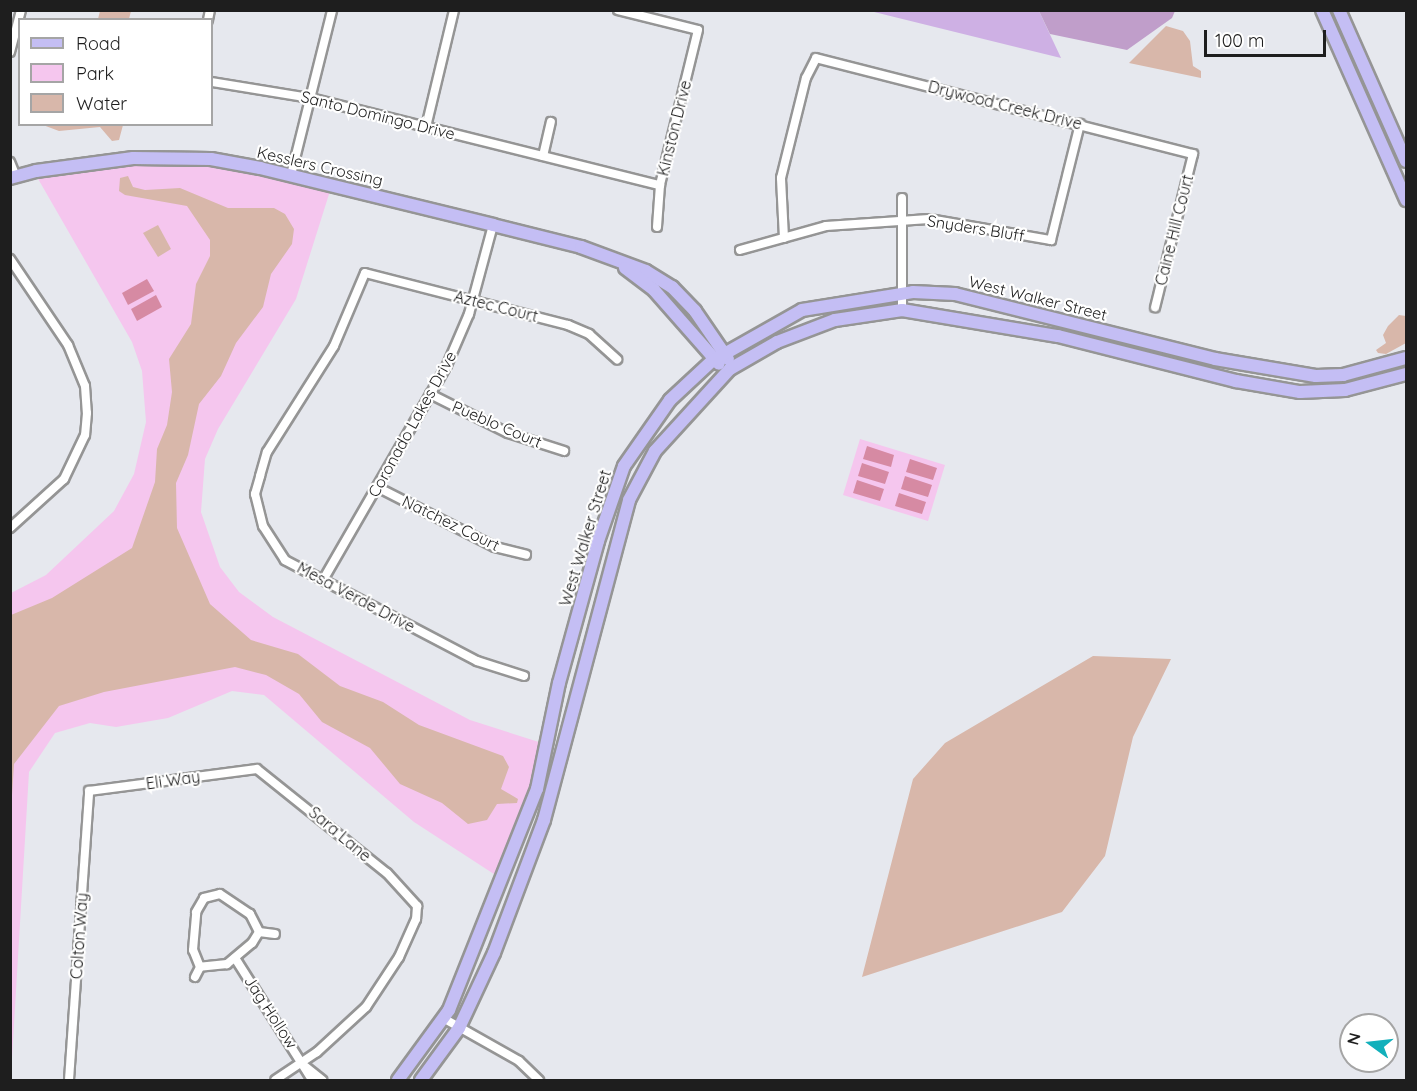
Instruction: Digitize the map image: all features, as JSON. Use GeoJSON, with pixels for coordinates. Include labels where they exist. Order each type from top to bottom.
{"type":"FeatureCollection","features":[{"type":"Feature","properties":{"kind":"street"},"geometry":{"type":"LineString","coordinates":[[291,175],[332,10]]}},
{"type":"Feature","properties":{"kind":"street"},"geometry":{"type":"LineString","coordinates":[[426,127],[454,10]]}},
{"type":"Feature","properties":{"kind":"street","name":"Kinston Drive"},"geometry":{"type":"LineString","coordinates":[[618,10],[698,30],[660,185],[657,227]]}},
{"type":"Feature","properties":{"kind":"street"},"geometry":{"type":"LineString","coordinates":[[1322,10],[1407,200]]}},
{"type":"Feature","properties":{"kind":"street"},"geometry":{"type":"LineString","coordinates":[[1339,10],[1407,161]]}},
{"type":"Feature","properties":{"kind":"street"},"geometry":{"type":"LineString","coordinates":[[10,52],[18,21]]}},
{"type":"Feature","properties":{"kind":"street","name":"Drywood Creek Drive"},"geometry":{"type":"LineString","coordinates":[[784,238],[781,178],[806,78],[816,58],[1193,154]]}},
{"type":"Feature","properties":{"kind":"street","name":"Santo Domingo Drive"},"geometry":{"type":"LineString","coordinates":[[213,82],[310,98],[660,185]]}},
{"type":"Feature","properties":{"kind":"street"},"geometry":{"type":"LineString","coordinates":[[543,156],[551,122]]}},
{"type":"Feature","properties":{"kind":"street","name":"Snyders Bluff"},"geometry":{"type":"LineString","coordinates":[[740,250],[826,226],[929,219],[1051,240],[1080,124]]}},
{"type":"Feature","properties":{"kind":"street","name":"Caine Hill Court"},"geometry":{"type":"LineString","coordinates":[[1155,307],[1193,154]]}},
{"type":"Feature","properties":{"kind":"street","name":"Kesslers Crossing"},"geometry":{"type":"LineString","coordinates":[[13,178],[133,158],[180,157],[291,175],[581,247],[646,271],[672,287],[726,352],[730,369]]}},
{"type":"Feature","properties":{"kind":"street"},"geometry":{"type":"LineString","coordinates":[[10,162],[13,178]]}},
{"type":"Feature","properties":{"kind":"street"},"geometry":{"type":"LineString","coordinates":[[902,198],[902,310]]}},
{"type":"Feature","properties":{"kind":"street","name":"Coronado Lakes Drive"},"geometry":{"type":"LineString","coordinates":[[322,580],[447,365],[473,300],[493,225]]}},
{"type":"Feature","properties":{"kind":"street"},"geometry":{"type":"LineString","coordinates":[[10,528],[64,479],[85,435],[87,413],[85,386],[75,361],[11,259]]}},
{"type":"Feature","properties":{"kind":"street","name":"Kesslers Crossing"},"geometry":{"type":"LineString","coordinates":[[617,262],[654,290],[712,361],[730,369]]}},
{"type":"Feature","properties":{"kind":"street","name":"Aztec Court"},"geometry":{"type":"LineString","coordinates":[[365,273],[568,325],[589,334],[617,359]]}},
{"type":"Feature","properties":{"kind":"street","name":"Mesa Verde Drive"},"geometry":{"type":"LineString","coordinates":[[365,273],[334,346],[267,452],[255,494],[263,526],[285,560],[477,661],[524,676]]}},
{"type":"Feature","properties":{"kind":"street","name":"West Walker Street"},"geometry":{"type":"LineString","coordinates":[[398,1080],[443,1018],[490,915],[537,789],[559,683],[598,541],[624,466],[670,400],[712,361],[802,310],[902,292],[955,294],[1215,359],[1316,376],[1343,375],[1407,358]]}},
{"type":"Feature","properties":{"kind":"street","name":"West Walker Street"},"geometry":{"type":"LineString","coordinates":[[421,1080],[459,1028],[494,953],[553,792],[629,500],[654,451],[709,387],[730,369],[777,342],[835,320],[902,310],[1058,336],[1236,381],[1300,392],[1345,390],[1407,374]]}},
{"type":"Feature","properties":{"kind":"street","name":"Pueblo Court"},"geometry":{"type":"LineString","coordinates":[[430,394],[508,433],[564,451]]}},
{"type":"Feature","properties":{"kind":"street","name":"Natchez Court"},"geometry":{"type":"LineString","coordinates":[[377,487],[495,547],[526,555]]}},
{"type":"Feature","properties":{"kind":"street","name":"Eli Way"},"geometry":{"type":"LineString","coordinates":[[89,791],[257,769]]}},
{"type":"Feature","properties":{"kind":"street","name":"Sara Lane"},"geometry":{"type":"LineString","coordinates":[[257,769],[387,873],[417,906],[399,957],[373,997],[332,1040],[304,1065]]}},
{"type":"Feature","properties":{"kind":"street","name":"Colton Way"},"geometry":{"type":"LineString","coordinates":[[69,1080],[89,791]]}},
{"type":"Feature","properties":{"kind":"street"},"geometry":{"type":"LineString","coordinates":[[195,977],[200,967],[193,950],[196,912],[204,898],[212,895],[229,897],[255,920],[259,932],[275,934]]}},
{"type":"Feature","properties":{"kind":"street","name":"Jag Hollow"},"geometry":{"type":"LineString","coordinates":[[200,967],[218,967],[235,958],[259,932]]}},
{"type":"Feature","properties":{"kind":"street","name":"Jag Hollow"},"geometry":{"type":"LineString","coordinates":[[235,958],[312,1080]]}},
{"type":"Feature","properties":{"kind":"street"},"geometry":{"type":"LineString","coordinates":[[443,1018],[519,1061],[539,1080]]}},
{"type":"Feature","properties":{"kind":"street"},"geometry":{"type":"LineString","coordinates":[[275,1080],[304,1065]]}},
{"type":"Feature","properties":{"kind":"street","name":"Jag Hollow"},"geometry":{"type":"LineString","coordinates":[[304,1065],[322,1080]]}},
{"type":"Feature","properties":{"kind":"shaded area"},"geometry":{"type":"Polygon","coordinates":[[[870,11],[1039,11],[1061,58],[870,11]]]}},
{"type":"Feature","properties":{"kind":"shaded area"},"geometry":{"type":"Polygon","coordinates":[[[1039,11],[1175,11],[1172,18],[1127,50],[1050,34],[1039,11]]]}},
{"type":"Feature","properties":{"kind":"shaded area"},"geometry":{"type":"Polygon","coordinates":[[[147,279],[154,291],[128,305],[122,293],[147,279]]]}},
{"type":"Feature","properties":{"kind":"shaded area"},"geometry":{"type":"Polygon","coordinates":[[[156,295],[162,307],[137,321],[131,309],[156,295]]]}},
{"type":"Feature","properties":{"kind":"shaded area"},"geometry":{"type":"Polygon","coordinates":[[[867,446],[894,455],[891,467],[863,459],[867,446]]]}},
{"type":"Feature","properties":{"kind":"shaded area"},"geometry":{"type":"Polygon","coordinates":[[[910,459],[937,468],[933,480],[906,472],[910,459]]]}},
{"type":"Feature","properties":{"kind":"shaded area"},"geometry":{"type":"Polygon","coordinates":[[[862,463],[889,472],[885,484],[858,476],[862,463]]]}},
{"type":"Feature","properties":{"kind":"shaded area"},"geometry":{"type":"Polygon","coordinates":[[[905,476],[932,485],[928,497],[901,489],[905,476]]]}},
{"type":"Feature","properties":{"kind":"shaded area"},"geometry":{"type":"Polygon","coordinates":[[[857,480],[884,489],[880,501],[853,493],[857,480]]]}},
{"type":"Feature","properties":{"kind":"shaded area"},"geometry":{"type":"Polygon","coordinates":[[[899,493],[926,502],[922,514],[895,506],[899,493]]]}},
{"type":"Feature","properties":{"kind":"green space"},"geometry":{"type":"Polygon","coordinates":[[[167,163],[217,166],[330,191],[296,299],[218,429],[205,459],[201,512],[220,567],[239,592],[273,617],[470,720],[545,744],[534,786],[500,878],[414,822],[264,695],[232,691],[168,718],[116,727],[90,723],[55,733],[29,772],[11,1075],[11,593],[46,575],[114,511],[134,474],[146,422],[142,371],[132,342],[37,177],[106,165],[167,163]]]}},
{"type":"Feature","properties":{"kind":"green space"},"geometry":{"type":"Polygon","coordinates":[[[860,439],[945,465],[928,521],[843,495],[860,439]]]}},
{"type":"Feature","properties":{"kind":"water"},"geometry":{"type":"Polygon","coordinates":[[[100,10],[131,11],[129,18],[98,18],[100,10]]]}},
{"type":"Feature","properties":{"kind":"water"},"geometry":{"type":"Polygon","coordinates":[[[1166,26],[1183,31],[1190,41],[1193,66],[1201,71],[1201,78],[1129,63],[1166,26]]]}},
{"type":"Feature","properties":{"kind":"water"},"geometry":{"type":"Polygon","coordinates":[[[46,126],[123,126],[119,140],[112,141],[100,127],[59,131],[46,126]]]}},
{"type":"Feature","properties":{"kind":"water"},"geometry":{"type":"Polygon","coordinates":[[[128,176],[133,187],[145,190],[180,188],[228,208],[274,208],[285,214],[294,229],[292,244],[271,274],[263,307],[236,343],[221,376],[199,404],[188,455],[176,483],[177,528],[210,604],[251,640],[298,654],[340,686],[383,702],[419,725],[503,756],[509,767],[501,789],[518,799],[517,803],[497,804],[487,820],[468,824],[442,803],[400,784],[370,748],[322,722],[299,694],[266,675],[235,667],[104,692],[59,706],[14,764],[11,811],[11,615],[52,598],[132,548],[155,482],[157,449],[167,425],[172,392],[169,359],[191,324],[196,284],[210,256],[210,240],[187,206],[125,195],[119,191],[120,178],[128,176]]]}},
{"type":"Feature","properties":{"kind":"water"},"geometry":{"type":"Polygon","coordinates":[[[158,225],[171,249],[158,257],[143,233],[158,225]]]}},
{"type":"Feature","properties":{"kind":"water"},"geometry":{"type":"Polygon","coordinates":[[[1399,315],[1406,316],[1406,343],[1386,354],[1378,353],[1376,350],[1386,343],[1383,335],[1399,315]]]}},
{"type":"Feature","properties":{"kind":"water"},"geometry":{"type":"Polygon","coordinates":[[[1093,656],[1171,659],[1133,737],[1105,856],[1062,912],[862,977],[913,779],[945,743],[1093,656]]]}}]}
